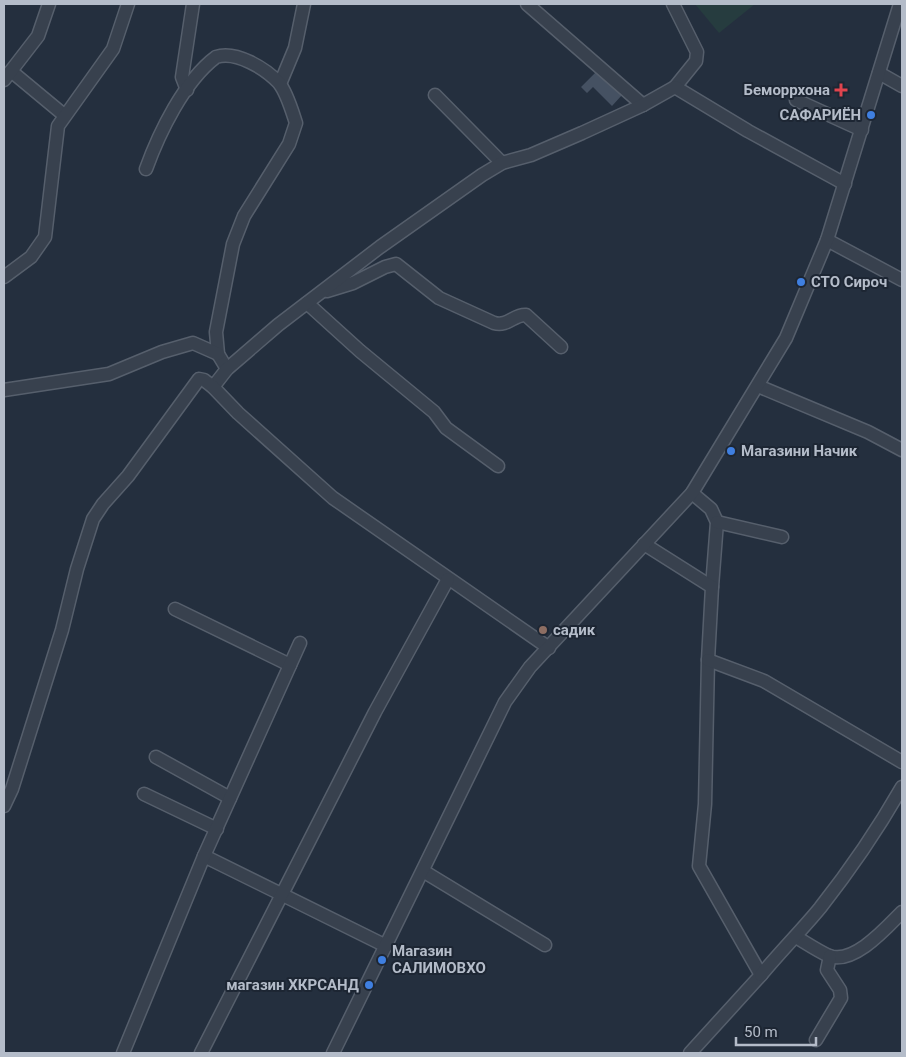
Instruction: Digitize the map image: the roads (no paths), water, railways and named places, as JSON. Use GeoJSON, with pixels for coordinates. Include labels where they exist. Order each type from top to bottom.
{"type":"FeatureCollection","features":[{"type":"Feature","properties":{"kind":"street"},"geometry":{"type":"LineString","coordinates":[[49,4],[38,36],[7,76],[64,115]]}},
{"type":"Feature","properties":{"kind":"street"},"geometry":{"type":"LineString","coordinates":[[4,277],[31,257],[45,238],[58,126],[113,48],[128,4]]}},
{"type":"Feature","properties":{"kind":"street"},"geometry":{"type":"LineString","coordinates":[[187,90],[182,76],[194,4]]}},
{"type":"Feature","properties":{"kind":"street"},"geometry":{"type":"LineString","coordinates":[[280,84],[294,48],[304,4]]}},
{"type":"Feature","properties":{"kind":"street"},"geometry":{"type":"LineString","coordinates":[[527,4],[644,105]]}},
{"type":"Feature","properties":{"kind":"street"},"geometry":{"type":"LineString","coordinates":[[212,387],[227,369],[318,294],[482,174],[502,163],[531,155],[644,105],[675,87],[696,61],[697,52],[673,4]]}},
{"type":"Feature","properties":{"kind":"street"},"geometry":{"type":"LineString","coordinates":[[334,1053],[505,702],[530,667],[692,493],[786,338],[827,240],[900,4]]}},
{"type":"Feature","properties":{"kind":"street"},"geometry":{"type":"LineString","coordinates":[[146,170],[156,140],[187,90],[211,61],[222,55],[244,60],[264,71],[280,84],[296,123],[294,134],[244,216],[233,244],[216,332],[218,354],[227,369]]}},
{"type":"Feature","properties":{"kind":"street"},"geometry":{"type":"LineString","coordinates":[[879,73],[902,86]]}},
{"type":"Feature","properties":{"kind":"street"},"geometry":{"type":"LineString","coordinates":[[675,87],[764,141],[845,184]]}},
{"type":"Feature","properties":{"kind":"street"},"geometry":{"type":"LineString","coordinates":[[435,96],[502,163]]}},
{"type":"Feature","properties":{"kind":"street"},"geometry":{"type":"LineString","coordinates":[[796,100],[862,130]]}},
{"type":"Feature","properties":{"kind":"street"},"geometry":{"type":"LineString","coordinates":[[827,240],[902,280]]}},
{"type":"Feature","properties":{"kind":"street"},"geometry":{"type":"LineString","coordinates":[[318,294],[353,283],[384,267],[396,264],[439,298],[494,323],[503,324],[518,316],[526,315],[561,347]]}},
{"type":"Feature","properties":{"kind":"street"},"geometry":{"type":"LineString","coordinates":[[307,303],[360,351],[434,412],[446,428],[498,466]]}},
{"type":"Feature","properties":{"kind":"street"},"geometry":{"type":"LineString","coordinates":[[4,390],[110,374],[162,352],[193,343],[218,354]]}},
{"type":"Feature","properties":{"kind":"street"},"geometry":{"type":"LineString","coordinates":[[4,806],[12,789],[62,630],[77,570],[93,519],[103,504],[128,476],[199,379],[204,380],[212,387],[238,413],[333,498],[548,648]]}},
{"type":"Feature","properties":{"kind":"street"},"geometry":{"type":"LineString","coordinates":[[758,386],[868,432],[902,450]]}},
{"type":"Feature","properties":{"kind":"street"},"geometry":{"type":"LineString","coordinates":[[692,493],[711,509],[717,522],[708,660],[706,804],[699,866],[761,975]]}},
{"type":"Feature","properties":{"kind":"street"},"geometry":{"type":"LineString","coordinates":[[717,522],[782,537]]}},
{"type":"Feature","properties":{"kind":"street"},"geometry":{"type":"LineString","coordinates":[[644,544],[712,587]]}},
{"type":"Feature","properties":{"kind":"street"},"geometry":{"type":"LineString","coordinates":[[201,1053],[375,712],[448,579]]}},
{"type":"Feature","properties":{"kind":"street"},"geometry":{"type":"LineString","coordinates":[[175,609],[290,665]]}},
{"type":"Feature","properties":{"kind":"street"},"geometry":{"type":"LineString","coordinates":[[124,1053],[204,856],[300,643]]}},
{"type":"Feature","properties":{"kind":"street"},"geometry":{"type":"LineString","coordinates":[[708,660],[764,681],[902,762]]}},
{"type":"Feature","properties":{"kind":"street"},"geometry":{"type":"LineString","coordinates":[[156,757],[230,798]]}},
{"type":"Feature","properties":{"kind":"street"},"geometry":{"type":"LineString","coordinates":[[690,1053],[796,937],[846,874],[886,816],[902,786]]}},
{"type":"Feature","properties":{"kind":"street"},"geometry":{"type":"LineString","coordinates":[[144,794],[216,829]]}},
{"type":"Feature","properties":{"kind":"street"},"geometry":{"type":"LineString","coordinates":[[204,856],[386,946]]}},
{"type":"Feature","properties":{"kind":"street"},"geometry":{"type":"LineString","coordinates":[[423,871],[545,945]]}},
{"type":"Feature","properties":{"kind":"street"},"geometry":{"type":"LineString","coordinates":[[796,937],[830,956],[847,955],[860,950],[872,941],[902,912]]}},
{"type":"Feature","properties":{"kind":"street"},"geometry":{"type":"LineString","coordinates":[[816,1040],[841,998],[840,990],[827,970],[830,956]]}},
{"type":"Feature","properties":{"kind":"place","name":"Беморрхона"},"geometry":{"type":"Point","coordinates":[841,90]}},
{"type":"Feature","properties":{"kind":"place","name":"САФАРИЁН"},"geometry":{"type":"Point","coordinates":[871,115]}},
{"type":"Feature","properties":{"kind":"place","name":"СТО Сироч"},"geometry":{"type":"Point","coordinates":[801,282]}},
{"type":"Feature","properties":{"kind":"place","name":"Магазини Начик"},"geometry":{"type":"Point","coordinates":[731,451]}},
{"type":"Feature","properties":{"kind":"place","name":"садик"},"geometry":{"type":"Point","coordinates":[543,630]}},
{"type":"Feature","properties":{"kind":"place","name":"Магазин САЛИМОВХО"},"geometry":{"type":"Point","coordinates":[382,960]}},
{"type":"Feature","properties":{"kind":"place","name":"магазин ХКРСАНД"},"geometry":{"type":"Point","coordinates":[369,985]}}]}
